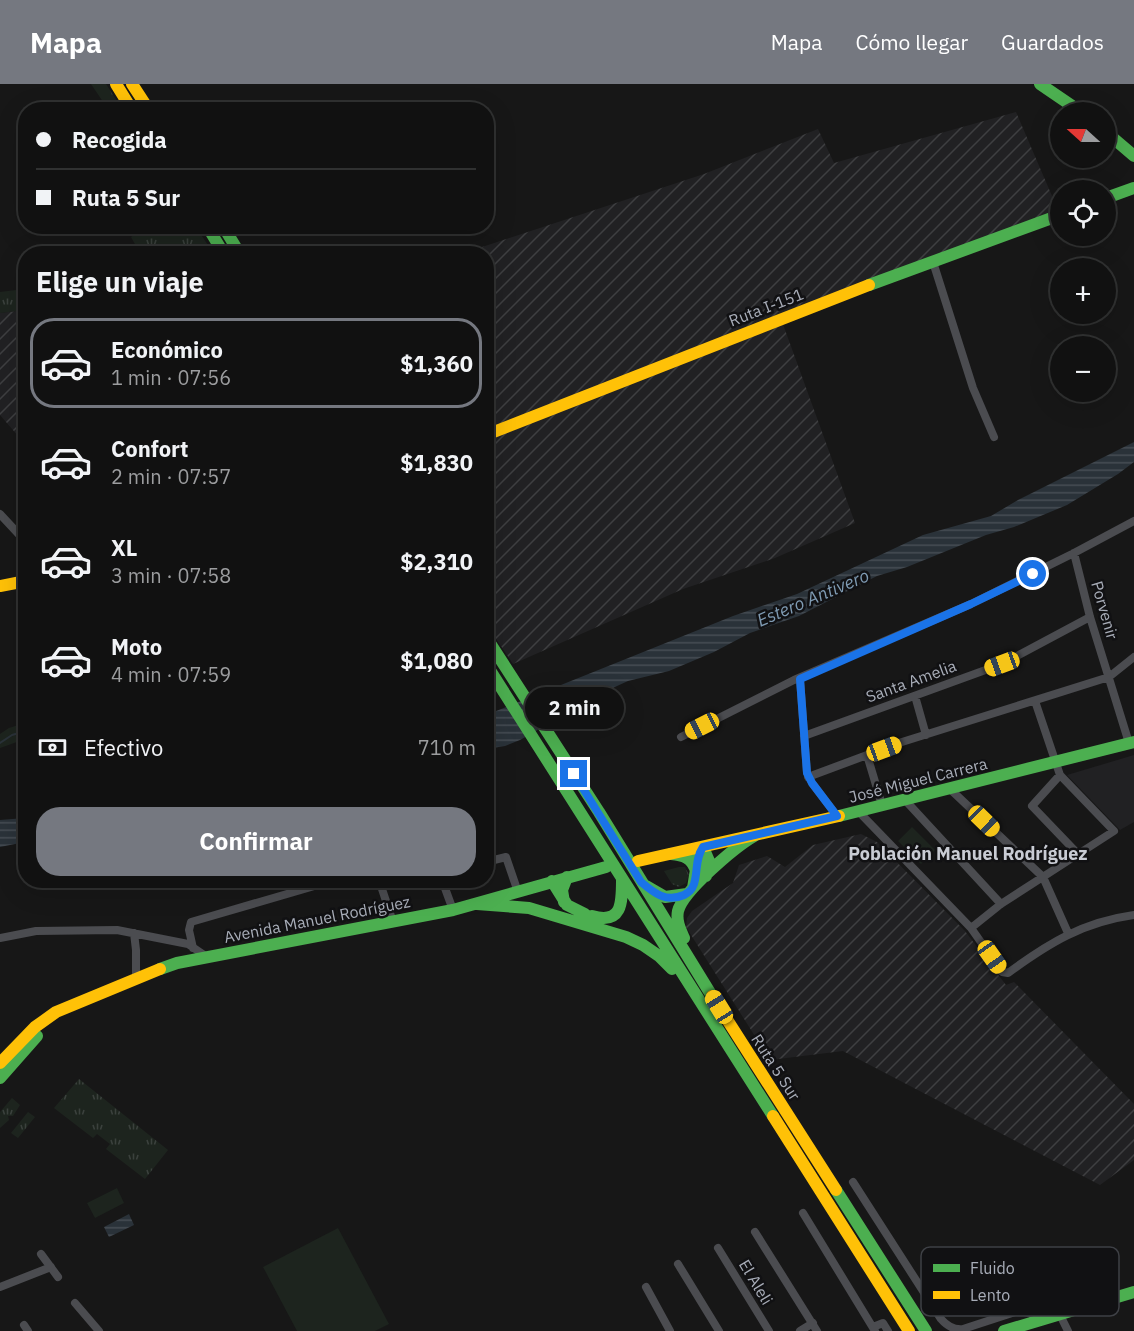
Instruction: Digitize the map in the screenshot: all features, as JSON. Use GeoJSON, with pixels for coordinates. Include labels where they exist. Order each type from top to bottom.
{"type":"FeatureCollection","features":[{"type":"Feature","properties":{"kind":"main road"},"geometry":{"type":"LineString","coordinates":[[116,84],[127,102]]}},
{"type":"Feature","properties":{"kind":"main road"},"geometry":{"type":"LineString","coordinates":[[132,84],[144,102]]}},
{"type":"Feature","properties":{"kind":"main road"},"geometry":{"type":"LineString","coordinates":[[1040,84],[1066,102]]}},
{"type":"Feature","properties":{"kind":"main road"},"geometry":{"type":"LineString","coordinates":[[1116,141],[1134,156]]}},
{"type":"Feature","properties":{"kind":"main road"},"geometry":{"type":"LineString","coordinates":[[1116,194],[1134,188]]}},
{"type":"Feature","properties":{"kind":"main road","name":"Ruta I-151"},"geometry":{"type":"LineString","coordinates":[[494,432],[748,331],[1050,219]]}},
{"type":"Feature","properties":{"kind":"main road"},"geometry":{"type":"LineString","coordinates":[[0,586],[18,583]]}},
{"type":"Feature","properties":{"kind":"main road","name":"Ruta 5 Sur"},"geometry":{"type":"LineString","coordinates":[[494,649],[730,1025],[926,1331]]}},
{"type":"Feature","properties":{"kind":"main road","name":"Ruta 5 Sur"},"geometry":{"type":"LineString","coordinates":[[494,677],[909,1331]]}},
{"type":"Feature","properties":{"kind":"main road","name":"José Miguel Carrera"},"geometry":{"type":"LineString","coordinates":[[638,861],[950,789],[1058,769],[1132,742]]}},
{"type":"Feature","properties":{"kind":"main road"},"geometry":{"type":"LineString","coordinates":[[730,1025],[707,976],[678,924],[679,909],[701,874],[731,850],[754,836]]}},
{"type":"Feature","properties":{"kind":"main road"},"geometry":{"type":"LineString","coordinates":[[701,874],[698,857],[703,847]]}},
{"type":"Feature","properties":{"kind":"main road"},"geometry":{"type":"LineString","coordinates":[[671,854],[688,858],[701,874]]}},
{"type":"Feature","properties":{"kind":"main road","name":"Avenida Manuel Rodríguez"},"geometry":{"type":"LineString","coordinates":[[0,1063],[43,1021],[192,954],[207,957],[393,922],[477,904],[606,867]]}},
{"type":"Feature","properties":{"kind":"main road"},"geometry":{"type":"LineString","coordinates":[[564,902],[562,890],[567,877]]}},
{"type":"Feature","properties":{"kind":"main road"},"geometry":{"type":"LineString","coordinates":[[552,881],[564,902],[589,915],[608,919],[618,912],[622,902],[622,878]]}},
{"type":"Feature","properties":{"kind":"main road"},"geometry":{"type":"LineString","coordinates":[[552,881],[548,896],[555,915]]}},
{"type":"Feature","properties":{"kind":"main road"},"geometry":{"type":"LineString","coordinates":[[641,882],[655,894],[664,898],[676,898],[690,891]]}},
{"type":"Feature","properties":{"kind":"main road"},"geometry":{"type":"LineString","coordinates":[[477,904],[520,906],[626,937],[659,956],[700,1003]]}},
{"type":"Feature","properties":{"kind":"main road","name":"Avenida Manuel Rodríguez"},"geometry":{"type":"LineString","coordinates":[[0,1078],[37,1036],[72,1006]]}},
{"type":"Feature","properties":{"kind":"main road"},"geometry":{"type":"LineString","coordinates":[[1119,1297],[1134,1292]]}},
{"type":"Feature","properties":{"kind":"main road"},"geometry":{"type":"LineString","coordinates":[[1004,1331],[1056,1316]]}},
{"type":"Feature","properties":{"kind":"street"},"geometry":{"type":"LineString","coordinates":[[933,262],[973,388],[994,437]]}},
{"type":"Feature","properties":{"kind":"street"},"geometry":{"type":"LineString","coordinates":[[0,514],[18,533]]}},
{"type":"Feature","properties":{"kind":"street"},"geometry":{"type":"LineString","coordinates":[[681,737],[800,679],[971,604],[1134,521]]}},
{"type":"Feature","properties":{"kind":"street","name":"Porvenir"},"geometry":{"type":"LineString","coordinates":[[1074,553],[1090,616],[1132,742]]}},
{"type":"Feature","properties":{"kind":"street","name":"Santa Amelia"},"geometry":{"type":"LineString","coordinates":[[804,736],[1014,659],[1090,616]]}},
{"type":"Feature","properties":{"kind":"street"},"geometry":{"type":"LineString","coordinates":[[808,777],[926,735],[1109,677],[1134,657]]}},
{"type":"Feature","properties":{"kind":"street"},"geometry":{"type":"LineString","coordinates":[[800,679],[808,777],[837,816]]}},
{"type":"Feature","properties":{"kind":"street"},"geometry":{"type":"LineString","coordinates":[[915,696],[926,735]]}},
{"type":"Feature","properties":{"kind":"street"},"geometry":{"type":"LineString","coordinates":[[971,928],[1001,904],[1114,831],[1058,769],[1035,701]]}},
{"type":"Feature","properties":{"kind":"street"},"geometry":{"type":"LineString","coordinates":[[867,755],[882,805]]}},
{"type":"Feature","properties":{"kind":"street"},"geometry":{"type":"LineString","coordinates":[[1058,769],[1032,806],[1078,854]]}},
{"type":"Feature","properties":{"kind":"street"},"geometry":{"type":"LineString","coordinates":[[950,789],[1043,878],[1068,933]]}},
{"type":"Feature","properties":{"kind":"street"},"geometry":{"type":"LineString","coordinates":[[905,800],[1001,904]]}},
{"type":"Feature","properties":{"kind":"street"},"geometry":{"type":"LineString","coordinates":[[858,811],[971,928],[1002,972],[1008,973],[1068,933],[1134,915]]}},
{"type":"Feature","properties":{"kind":"street"},"geometry":{"type":"LineString","coordinates":[[494,860],[506,857],[518,892]]}},
{"type":"Feature","properties":{"kind":"street"},"geometry":{"type":"LineString","coordinates":[[192,954],[189,930],[191,922],[308,888]]}},
{"type":"Feature","properties":{"kind":"street"},"geometry":{"type":"LineString","coordinates":[[382,888],[393,922]]}},
{"type":"Feature","properties":{"kind":"street"},"geometry":{"type":"LineString","coordinates":[[445,888],[453,909]]}},
{"type":"Feature","properties":{"kind":"street"},"geometry":{"type":"LineString","coordinates":[[0,938],[18,933],[56,930],[117,930],[177,942],[192,954]]}},
{"type":"Feature","properties":{"kind":"street"},"geometry":{"type":"LineString","coordinates":[[134,933],[136,978]]}},
{"type":"Feature","properties":{"kind":"street"},"geometry":{"type":"LineString","coordinates":[[853,1182],[921,1288]]}},
{"type":"Feature","properties":{"kind":"street"},"geometry":{"type":"LineString","coordinates":[[803,1214],[874,1329],[883,1323],[888,1331]]}},
{"type":"Feature","properties":{"kind":"street"},"geometry":{"type":"LineString","coordinates":[[754,1232],[815,1327],[800,1331]]}},
{"type":"Feature","properties":{"kind":"street","name":"El Aleli"},"geometry":{"type":"LineString","coordinates":[[718,1248],[768,1331]]}},
{"type":"Feature","properties":{"kind":"street"},"geometry":{"type":"LineString","coordinates":[[41,1254],[58,1277]]}},
{"type":"Feature","properties":{"kind":"street"},"geometry":{"type":"LineString","coordinates":[[678,1264],[719,1331]]}},
{"type":"Feature","properties":{"kind":"street"},"geometry":{"type":"LineString","coordinates":[[0,1287],[51,1267]]}},
{"type":"Feature","properties":{"kind":"street"},"geometry":{"type":"LineString","coordinates":[[646,1287],[670,1331]]}},
{"type":"Feature","properties":{"kind":"street"},"geometry":{"type":"LineString","coordinates":[[75,1304],[99,1331]]}},
{"type":"Feature","properties":{"kind":"street"},"geometry":{"type":"LineString","coordinates":[[939,1316],[954,1329],[963,1329],[1003,1316]]}},
{"type":"Feature","properties":{"kind":"street"},"geometry":{"type":"LineString","coordinates":[[1033,1316],[1037,1321]]}},
{"type":"Feature","properties":{"kind":"street"},"geometry":{"type":"LineString","coordinates":[[1060,1316],[1068,1331]]}},
{"type":"Feature","properties":{"kind":"shaded area"},"geometry":{"type":"Polygon","coordinates":[[[1016,112],[1050,191],[1050,213],[780,316],[855,523],[775,558],[683,589],[513,664],[494,636],[494,246],[485,246],[704,174],[818,129],[834,163],[1016,112]]]}},
{"type":"Feature","properties":{"kind":"shaded area"},"geometry":{"type":"Polygon","coordinates":[[[18,311],[18,436],[0,415],[0,313],[18,311]]]}},
{"type":"Feature","properties":{"kind":"shaded area"},"geometry":{"type":"Polygon","coordinates":[[[1134,755],[1134,822],[1120,830],[1067,775],[1134,755]]]}},
{"type":"Feature","properties":{"kind":"shaded area"},"geometry":{"type":"Polygon","coordinates":[[[861,834],[877,842],[965,931],[1006,985],[1014,982],[1134,1104],[1134,1160],[1100,1185],[843,1051],[770,1060],[686,927],[687,918],[692,911],[733,883],[739,865],[767,856],[785,867],[813,845],[861,834]]]}},
{"type":"Feature","properties":{"kind":"green space"},"geometry":{"type":"Polygon","coordinates":[[[91,84],[106,84],[118,102],[103,102],[91,84]]]}},
{"type":"Feature","properties":{"kind":"green space"},"geometry":{"type":"Polygon","coordinates":[[[135,234],[201,234],[208,246],[136,246],[131,237],[135,234]]]}},
{"type":"Feature","properties":{"kind":"green space"},"geometry":{"type":"Polygon","coordinates":[[[18,290],[18,311],[0,313],[0,292],[18,290]]]}},
{"type":"Feature","properties":{"kind":"green space"},"geometry":{"type":"Polygon","coordinates":[[[18,725],[18,742],[0,748],[0,734],[18,725]]]}},
{"type":"Feature","properties":{"kind":"green space"},"geometry":{"type":"Polygon","coordinates":[[[912,827],[935,850],[921,864],[898,841],[912,827]]]}},
{"type":"Feature","properties":{"kind":"green space"},"geometry":{"type":"Polygon","coordinates":[[[685,867],[689,875],[686,883],[679,887],[672,884],[664,871],[685,867]]]}},
{"type":"Feature","properties":{"kind":"green space"},"geometry":{"type":"Polygon","coordinates":[[[79,1079],[168,1150],[145,1179],[106,1149],[110,1144],[97,1134],[93,1138],[54,1108],[79,1079]]]}},
{"type":"Feature","properties":{"kind":"green space"},"geometry":{"type":"Polygon","coordinates":[[[12,1098],[20,1105],[13,1116],[8,1116],[9,1120],[0,1128],[0,1112],[12,1098]]]}},
{"type":"Feature","properties":{"kind":"green space"},"geometry":{"type":"Polygon","coordinates":[[[28,1112],[35,1117],[18,1138],[11,1133],[28,1112]]]}},
{"type":"Feature","properties":{"kind":"green space"},"geometry":{"type":"Polygon","coordinates":[[[117,1188],[124,1203],[95,1218],[87,1203],[117,1188]]]}},
{"type":"Feature","properties":{"kind":"green space"},"geometry":{"type":"Polygon","coordinates":[[[338,1228],[389,1324],[375,1331],[297,1331],[263,1267],[338,1228]]]}},
{"type":"Feature","properties":{"kind":"water","name":"Estero Antivero"},"geometry":{"type":"Polygon","coordinates":[[[1134,442],[1134,462],[1067,505],[907,567],[877,576],[799,616],[750,633],[714,652],[669,671],[628,681],[551,718],[536,731],[520,740],[494,748],[494,712],[733,616],[797,594],[923,535],[991,516],[1018,500],[1134,442]]]}},
{"type":"Feature","properties":{"kind":"water"},"geometry":{"type":"Polygon","coordinates":[[[18,819],[18,843],[0,847],[0,820],[18,819]]]}},
{"type":"Feature","properties":{"kind":"water"},"geometry":{"type":"Polygon","coordinates":[[[129,1214],[134,1225],[109,1237],[104,1227],[129,1214]]]}},
{"type":"Feature","properties":{"kind":"waterway"},"geometry":{"type":"LineString","coordinates":[[0,743],[18,733]]}},
{"type":"Feature","properties":{"kind":"traffic: fast"},"geometry":{"type":"LineString","coordinates":[[1040,84],[1066,102]]}},
{"type":"Feature","properties":{"kind":"traffic: fast"},"geometry":{"type":"LineString","coordinates":[[1116,141],[1134,156]]}},
{"type":"Feature","properties":{"kind":"traffic: fast"},"geometry":{"type":"LineString","coordinates":[[1116,194],[1134,188]]}},
{"type":"Feature","properties":{"kind":"traffic: fast"},"geometry":{"type":"LineString","coordinates":[[869,285],[1050,219]]}},
{"type":"Feature","properties":{"kind":"traffic: fast"},"geometry":{"type":"LineString","coordinates":[[212,234],[219,246]]}},
{"type":"Feature","properties":{"kind":"traffic: fast"},"geometry":{"type":"LineString","coordinates":[[228,234],[235,246]]}},
{"type":"Feature","properties":{"kind":"traffic: fast"},"geometry":{"type":"LineString","coordinates":[[494,649],[599,812],[712,996]]}},
{"type":"Feature","properties":{"kind":"traffic: fast"},"geometry":{"type":"LineString","coordinates":[[494,677],[773,1116]]}},
{"type":"Feature","properties":{"kind":"traffic: fast"},"geometry":{"type":"LineString","coordinates":[[839,816],[1134,742]]}},
{"type":"Feature","properties":{"kind":"traffic: fast"},"geometry":{"type":"LineString","coordinates":[[684,938],[678,918],[682,902],[699,881],[754,836]]}},
{"type":"Feature","properties":{"kind":"traffic: fast"},"geometry":{"type":"LineString","coordinates":[[693,888],[698,857],[703,847],[709,861],[706,876]]}},
{"type":"Feature","properties":{"kind":"traffic: fast"},"geometry":{"type":"LineString","coordinates":[[671,854],[687,858],[696,871]]}},
{"type":"Feature","properties":{"kind":"traffic: fast"},"geometry":{"type":"LineString","coordinates":[[160,969],[177,963],[453,910],[606,867]]}},
{"type":"Feature","properties":{"kind":"traffic: fast"},"geometry":{"type":"LineString","coordinates":[[564,902],[562,890],[567,877]]}},
{"type":"Feature","properties":{"kind":"traffic: fast"},"geometry":{"type":"LineString","coordinates":[[592,916],[610,917],[619,909],[622,878]]}},
{"type":"Feature","properties":{"kind":"traffic: fast"},"geometry":{"type":"LineString","coordinates":[[552,881],[567,905],[585,914]]}},
{"type":"Feature","properties":{"kind":"traffic: fast"},"geometry":{"type":"LineString","coordinates":[[646,886],[665,897],[687,894]]}},
{"type":"Feature","properties":{"kind":"traffic: fast"},"geometry":{"type":"LineString","coordinates":[[477,904],[529,908],[626,937],[659,956],[672,969]]}},
{"type":"Feature","properties":{"kind":"traffic: fast"},"geometry":{"type":"LineString","coordinates":[[0,1078],[37,1036]]}},
{"type":"Feature","properties":{"kind":"traffic: fast"},"geometry":{"type":"LineString","coordinates":[[836,1190],[926,1331]]}},
{"type":"Feature","properties":{"kind":"traffic: fast"},"geometry":{"type":"LineString","coordinates":[[1119,1296],[1134,1292]]}},
{"type":"Feature","properties":{"kind":"traffic: fast"},"geometry":{"type":"LineString","coordinates":[[1004,1331],[1054,1316]]}},
{"type":"Feature","properties":{"kind":"traffic: slow"},"geometry":{"type":"LineString","coordinates":[[116,84],[127,102]]}},
{"type":"Feature","properties":{"kind":"traffic: slow"},"geometry":{"type":"LineString","coordinates":[[132,84],[144,102]]}},
{"type":"Feature","properties":{"kind":"traffic: slow"},"geometry":{"type":"LineString","coordinates":[[494,432],[869,285]]}},
{"type":"Feature","properties":{"kind":"traffic: slow"},"geometry":{"type":"LineString","coordinates":[[0,586],[18,583]]}},
{"type":"Feature","properties":{"kind":"traffic: slow"},"geometry":{"type":"LineString","coordinates":[[638,861],[839,816]]}},
{"type":"Feature","properties":{"kind":"traffic: slow"},"geometry":{"type":"LineString","coordinates":[[0,1063],[35,1027],[56,1012],[160,969]]}},
{"type":"Feature","properties":{"kind":"traffic: slow"},"geometry":{"type":"LineString","coordinates":[[712,996],[836,1190]]}},
{"type":"Feature","properties":{"kind":"traffic: slow"},"geometry":{"type":"LineString","coordinates":[[773,1116],[909,1331]]}},
{"type":"Feature","properties":{"kind":"district","name":"Población Manuel Rodríguez"},"geometry":{"type":"Point","coordinates":[968,854]}},
{"type":"Feature","properties":{"kind":"route"},"geometry":{"type":"LineString","coordinates":[[574,774],[641,882],[655,894],[664,898],[676,898],[687,894],[693,888],[696,863],[703,847],[837,816],[807,773],[800,679],[971,604],[1033,574]]}}]}
